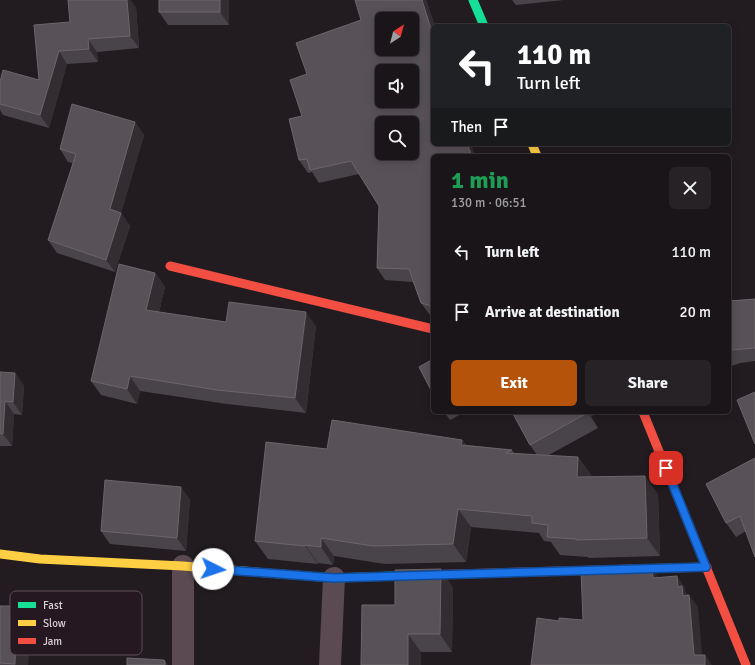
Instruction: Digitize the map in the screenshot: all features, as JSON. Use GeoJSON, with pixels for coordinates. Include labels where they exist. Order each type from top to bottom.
{"type":"FeatureCollection","features":[{"type":"Feature","properties":{"kind":"street"},"geometry":{"type":"LineString","coordinates":[[473,0],[483,24]]}},
{"type":"Feature","properties":{"kind":"street"},"geometry":{"type":"LineString","coordinates":[[170,266],[431,329]]}},
{"type":"Feature","properties":{"kind":"street"},"geometry":{"type":"LineString","coordinates":[[644,414],[746,665]]}},
{"type":"Feature","properties":{"kind":"street"},"geometry":{"type":"LineString","coordinates":[[0,554],[40,559],[183,566],[334,578],[706,567]]}},
{"type":"Feature","properties":{"kind":"street"},"geometry":{"type":"LineString","coordinates":[[183,566],[183,665]]}},
{"type":"Feature","properties":{"kind":"street"},"geometry":{"type":"LineString","coordinates":[[330,665],[334,578]]}},
{"type":"Feature","properties":{"kind":"building"},"geometry":{"type":"Polygon","coordinates":[[[68,0],[127,0],[130,36],[88,39],[89,49],[59,51],[40,115],[0,104],[0,82],[3,70],[39,80],[34,25],[70,22],[68,0]]]}},
{"type":"Feature","properties":{"kind":"building"},"geometry":{"type":"Polygon","coordinates":[[[159,0],[220,0],[220,12],[159,12],[159,0]]]}},
{"type":"Feature","properties":{"kind":"building"},"geometry":{"type":"Polygon","coordinates":[[[355,0],[422,0],[431,29],[431,146],[468,146],[471,154],[431,154],[431,307],[421,303],[409,269],[377,268],[379,206],[351,161],[310,170],[307,159],[299,160],[289,119],[302,116],[290,80],[307,74],[296,43],[361,20],[355,0]]]}},
{"type":"Feature","properties":{"kind":"building"},"geometry":{"type":"Polygon","coordinates":[[[72,104],[135,122],[110,209],[121,213],[106,260],[48,240],[76,154],[60,149],[72,104]]]}},
{"type":"Feature","properties":{"kind":"building"},"geometry":{"type":"Polygon","coordinates":[[[119,264],[155,273],[146,310],[226,322],[229,302],[306,312],[295,398],[217,390],[130,376],[127,389],[91,381],[119,264]]]}},
{"type":"Feature","properties":{"kind":"building"},"geometry":{"type":"Polygon","coordinates":[[[755,299],[755,348],[731,350],[731,301],[755,299]]]}},
{"type":"Feature","properties":{"kind":"building"},"geometry":{"type":"Polygon","coordinates":[[[431,360],[431,390],[419,367],[431,360]]]}},
{"type":"Feature","properties":{"kind":"building"},"geometry":{"type":"Polygon","coordinates":[[[0,372],[15,373],[13,402],[5,401],[3,434],[0,433],[0,372]]]}},
{"type":"Feature","properties":{"kind":"building"},"geometry":{"type":"Polygon","coordinates":[[[755,392],[755,444],[737,400],[755,392]]]}},
{"type":"Feature","properties":{"kind":"building"},"geometry":{"type":"Polygon","coordinates":[[[513,414],[585,414],[530,445],[513,414]]]}},
{"type":"Feature","properties":{"kind":"building"},"geometry":{"type":"Polygon","coordinates":[[[332,420],[462,440],[461,445],[512,450],[506,453],[578,457],[577,477],[645,476],[647,538],[576,540],[547,537],[548,525],[532,523],[532,516],[458,509],[453,544],[373,546],[321,538],[321,547],[255,541],[266,442],[327,449],[332,420]]]}},
{"type":"Feature","properties":{"kind":"building"},"geometry":{"type":"Polygon","coordinates":[[[755,458],[755,557],[740,516],[726,523],[706,484],[755,458]]]}},
{"type":"Feature","properties":{"kind":"building"},"geometry":{"type":"Polygon","coordinates":[[[105,480],[181,487],[177,538],[101,531],[105,480]]]}},
{"type":"Feature","properties":{"kind":"building"},"geometry":{"type":"Polygon","coordinates":[[[441,569],[440,634],[408,634],[408,665],[361,665],[362,605],[395,605],[395,570],[441,569]]]}},
{"type":"Feature","properties":{"kind":"building"},"geometry":{"type":"Polygon","coordinates":[[[652,569],[653,578],[677,576],[678,587],[682,586],[683,596],[689,595],[694,655],[705,655],[705,665],[531,665],[537,618],[559,621],[559,618],[583,620],[581,571],[652,569]]]}},
{"type":"Feature","properties":{"kind":"building"},"geometry":{"type":"Polygon","coordinates":[[[0,606],[10,606],[10,655],[15,655],[15,664],[0,663],[0,606]]]}},
{"type":"Feature","properties":{"kind":"building"},"geometry":{"type":"Polygon","coordinates":[[[127,658],[164,660],[165,665],[127,665],[127,658]]]}},
{"type":"Feature","properties":{"kind":"traffic: fast"},"geometry":{"type":"LineString","coordinates":[[473,0],[483,24]]}},
{"type":"Feature","properties":{"kind":"traffic: fast"},"geometry":{"type":"LineString","coordinates":[[267,573],[334,578],[424,575]]}},
{"type":"Feature","properties":{"kind":"traffic: slow"},"geometry":{"type":"LineString","coordinates":[[533,146],[536,154]]}},
{"type":"Feature","properties":{"kind":"traffic: slow"},"geometry":{"type":"LineString","coordinates":[[0,554],[40,559],[183,566],[267,573]]}},
{"type":"Feature","properties":{"kind":"traffic: jam"},"geometry":{"type":"LineString","coordinates":[[170,266],[431,329]]}},
{"type":"Feature","properties":{"kind":"traffic: jam"},"geometry":{"type":"LineString","coordinates":[[644,414],[746,665]]}},
{"type":"Feature","properties":{"kind":"traffic: jam"},"geometry":{"type":"LineString","coordinates":[[424,575],[707,567]]}},
{"type":"Feature","properties":{"kind":"route"},"geometry":{"type":"LineString","coordinates":[[213,569],[334,578],[706,567],[666,468]]}}]}
